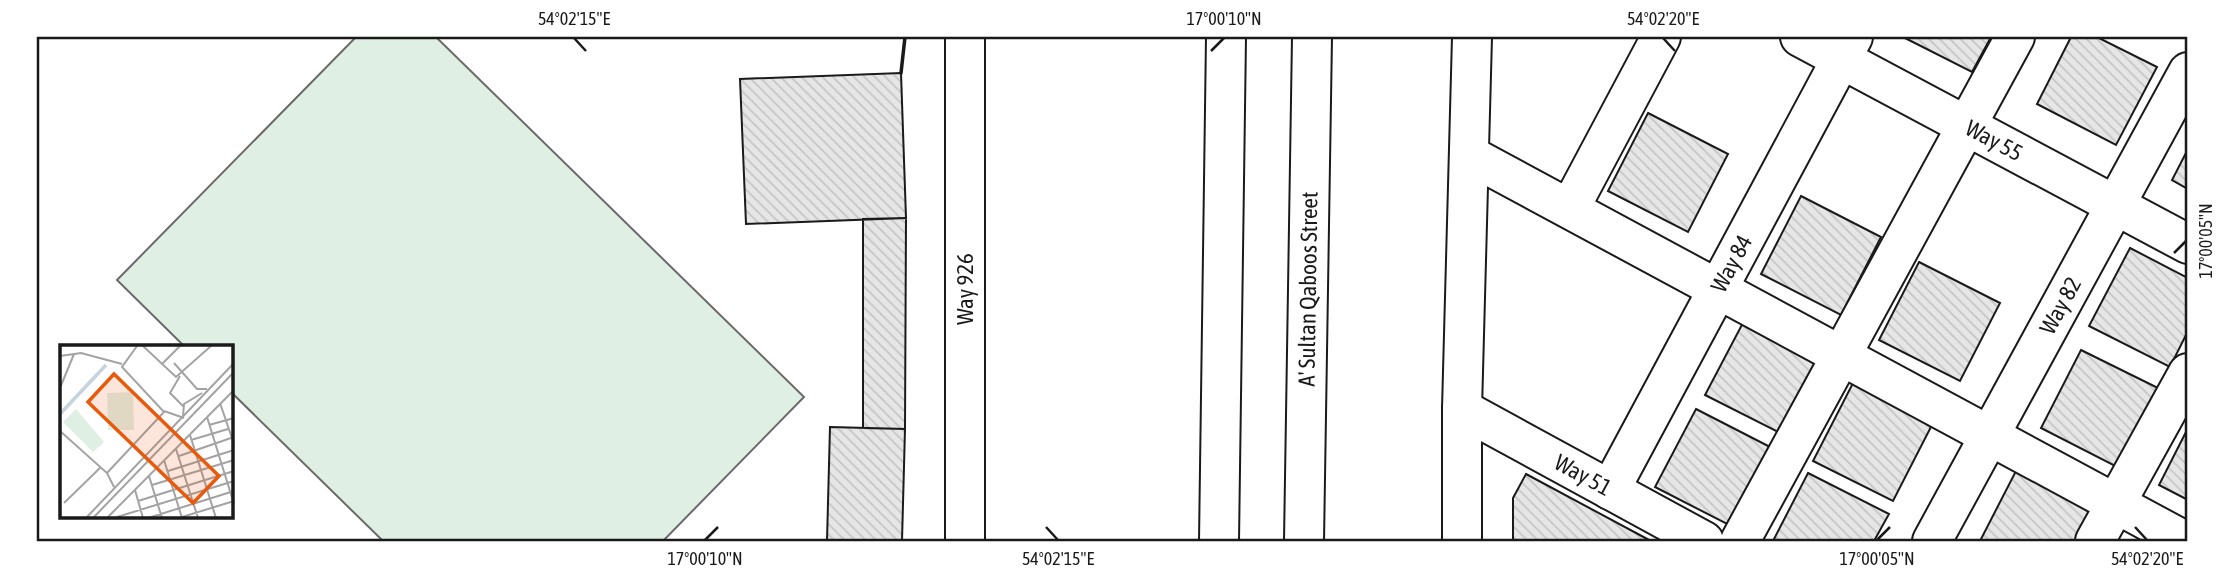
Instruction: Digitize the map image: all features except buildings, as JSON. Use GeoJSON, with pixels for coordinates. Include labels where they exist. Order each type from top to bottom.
{"type":"FeatureCollection","features":[{"type":"Feature","properties":{"kind":"main road","name":"Way 926"},"geometry":{"type":"LineString","coordinates":[[965,37],[965,541]]}},
{"type":"Feature","properties":{"kind":"main road"},"geometry":{"type":"LineString","coordinates":[[1219,541],[1226,37]]}},
{"type":"Feature","properties":{"kind":"main road","name":"A' Sultan Qaboos Street"},"geometry":{"type":"LineString","coordinates":[[1304,541],[1312,37]]}},
{"type":"Feature","properties":{"kind":"main road"},"geometry":{"type":"LineString","coordinates":[[1462,541],[1462,409],[1471,156],[1472,37]]}},
{"type":"Feature","properties":{"kind":"main road"},"geometry":{"type":"LineString","coordinates":[[1570,208],[1661,37]]}},
{"type":"Feature","properties":{"kind":"main road","name":"Way 55"},"geometry":{"type":"LineString","coordinates":[[1800,37],[1847,48],[1966,126],[2188,244]]}},
{"type":"Feature","properties":{"kind":"main road"},"geometry":{"type":"LineString","coordinates":[[1740,541],[2015,37]]}},
{"type":"Feature","properties":{"kind":"main road","name":"Way 84"},"geometry":{"type":"LineString","coordinates":[[1610,490],[1847,48]]}},
{"type":"Feature","properties":{"kind":"main road","name":"Way 82"},"geometry":{"type":"LineString","coordinates":[[1932,541],[2188,72]]}},
{"type":"Feature","properties":{"kind":"main road"},"geometry":{"type":"LineString","coordinates":[[1471,156],[2185,541]]}},
{"type":"Feature","properties":{"kind":"main road"},"geometry":{"type":"LineString","coordinates":[[2095,541],[2188,373]]}},
{"type":"Feature","properties":{"kind":"main road","name":"Way 51"},"geometry":{"type":"LineString","coordinates":[[1462,409],[1704,541]]}},
{"type":"Feature","properties":{"kind":"green space"},"geometry":{"type":"Polygon","coordinates":[[[356,37],[436,37],[804,397],[663,541],[383,541],[233,394],[233,345],[183,345],[117,280],[356,37]]]}},
{"type":"Feature","properties":{"kind":"wall"},"geometry":{"type":"LineString","coordinates":[[901,73],[905,37]]}}]}
